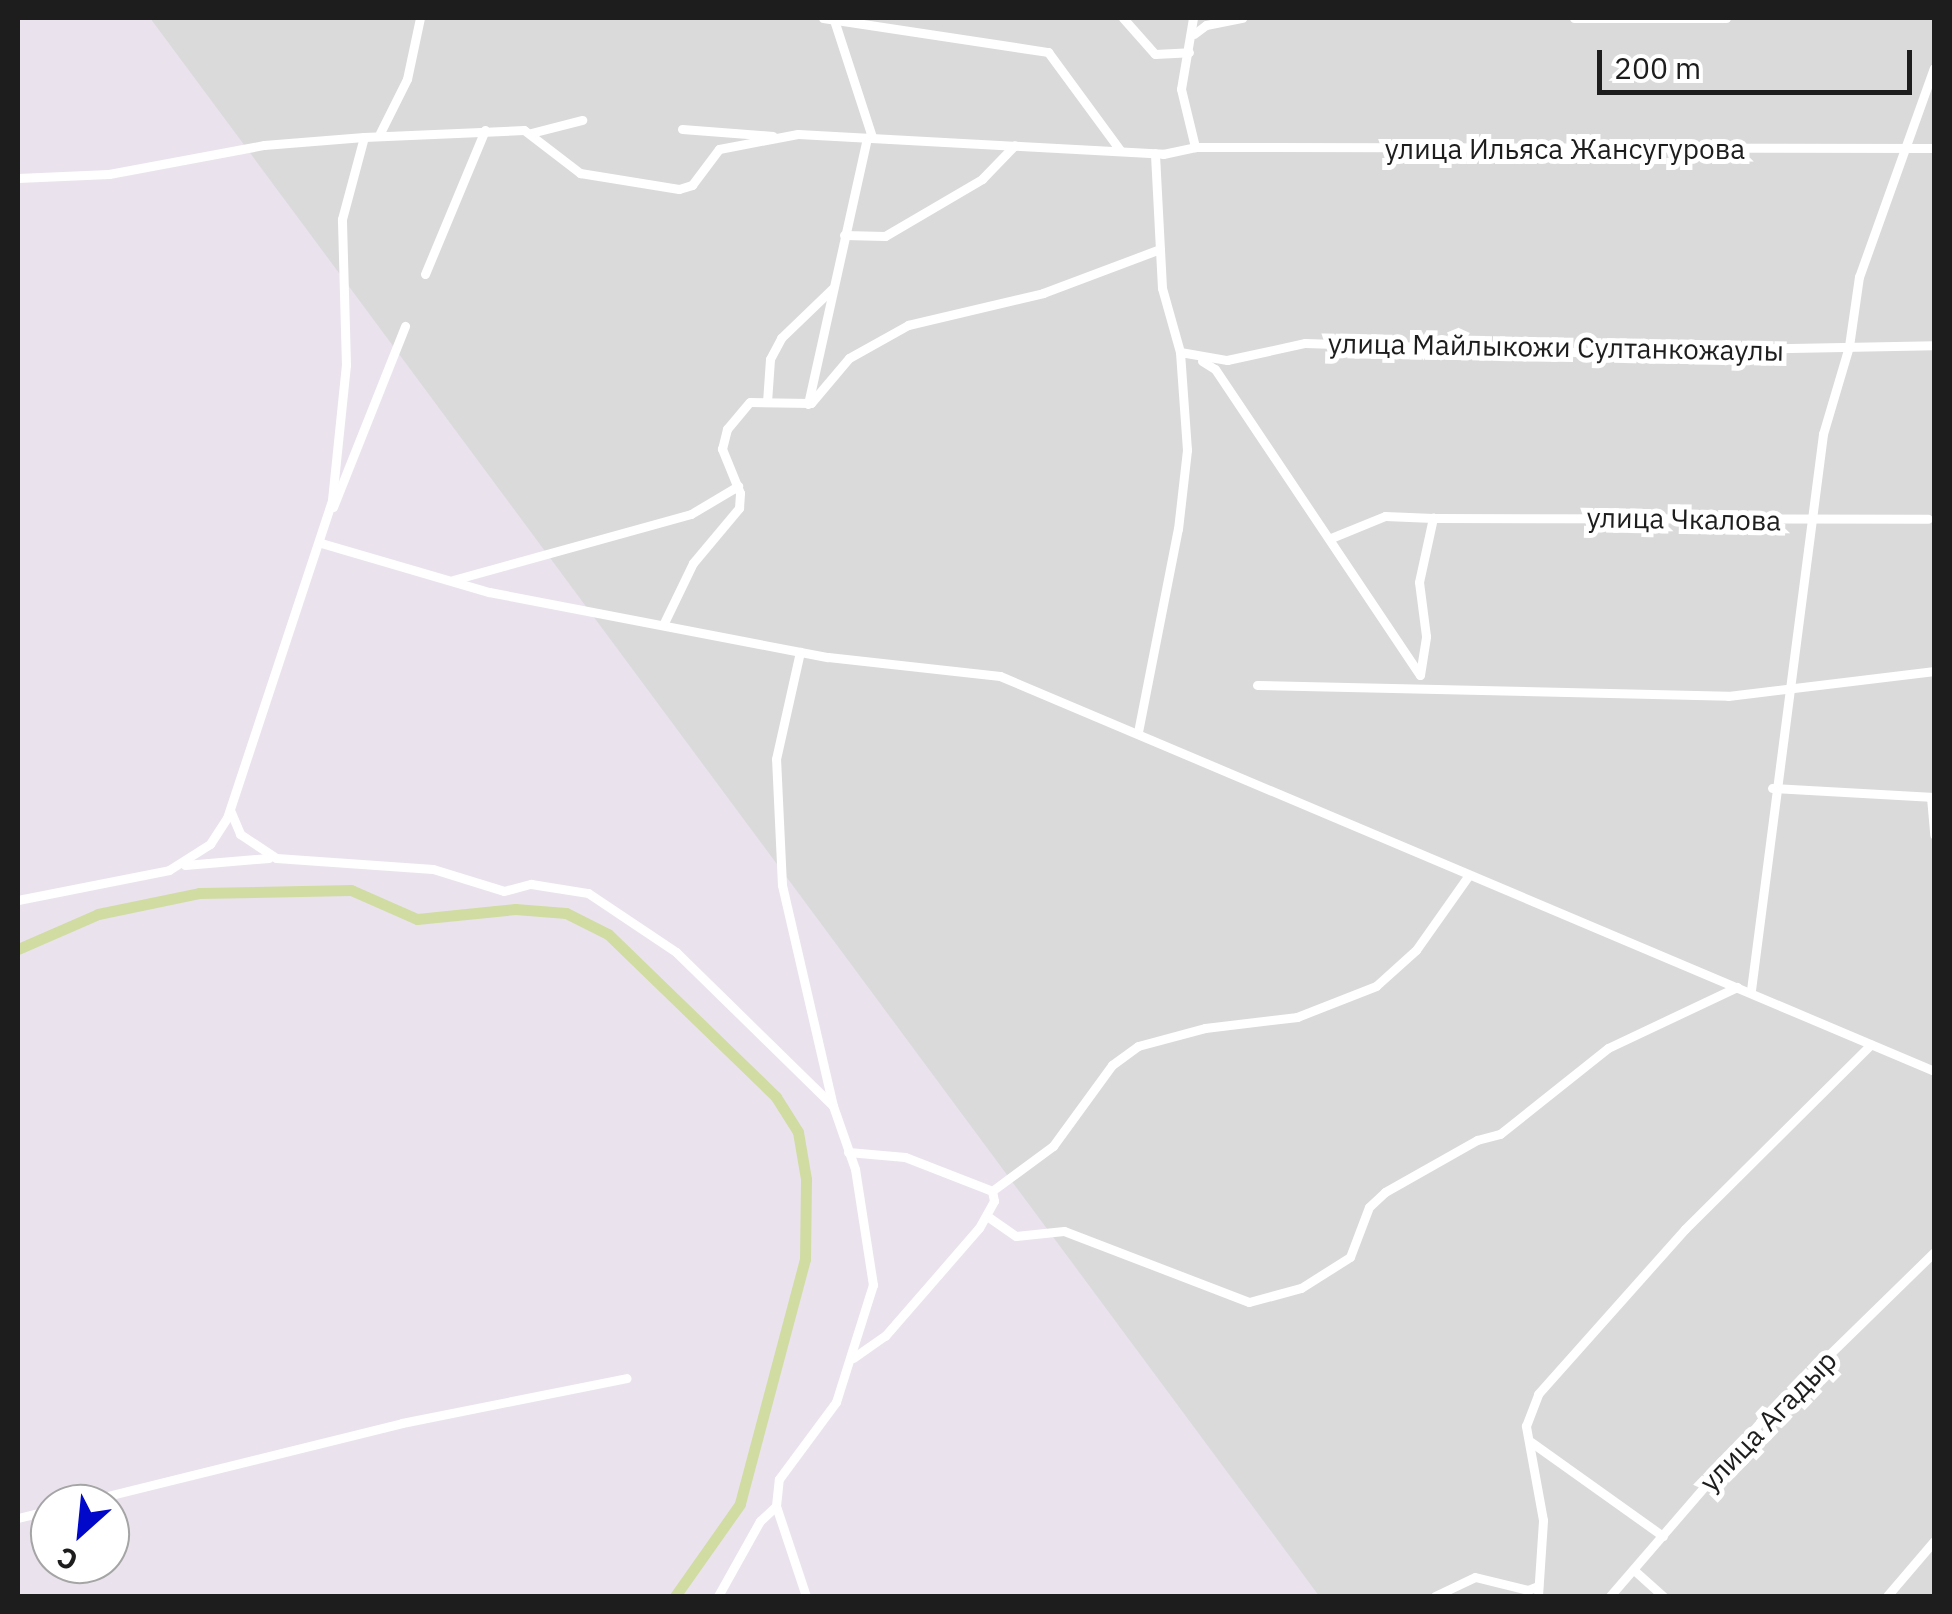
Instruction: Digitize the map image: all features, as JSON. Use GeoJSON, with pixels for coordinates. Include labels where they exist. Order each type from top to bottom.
{"type":"FeatureCollection","features":[{"type":"Feature","properties":{"kind":"street"},"geometry":{"type":"LineString","coordinates":[[380,134],[407,79],[420,18]]}},
{"type":"Feature","properties":{"kind":"street"},"geometry":{"type":"LineString","coordinates":[[1122,18],[1154,54],[1189,52]]}},
{"type":"Feature","properties":{"kind":"street"},"geometry":{"type":"LineString","coordinates":[[1192,18],[1194,34],[1181,89],[1195,147]]}},
{"type":"Feature","properties":{"kind":"street"},"geometry":{"type":"LineString","coordinates":[[1194,34],[1206,24],[1242,18]]}},
{"type":"Feature","properties":{"kind":"street"},"geometry":{"type":"LineString","coordinates":[[1574,18],[1726,18]]}},
{"type":"Feature","properties":{"kind":"street"},"geometry":{"type":"LineString","coordinates":[[808,404],[869,137],[828,19],[960,36],[1056,57],[1120,150]]}},
{"type":"Feature","properties":{"kind":"street"},"geometry":{"type":"LineString","coordinates":[[1751,990],[1772,788],[1823,434],[1849,346],[1859,277],[1934,68]]}},
{"type":"Feature","properties":{"kind":"street"},"geometry":{"type":"LineString","coordinates":[[18,178],[109,174],[264,145],[380,134],[485,130],[531,133],[582,120]]}},
{"type":"Feature","properties":{"kind":"street"},"geometry":{"type":"LineString","coordinates":[[682,129],[786,136]]}},
{"type":"Feature","properties":{"kind":"street"},"geometry":{"type":"LineString","coordinates":[[425,274],[485,130]]}},
{"type":"Feature","properties":{"kind":"street"},"geometry":{"type":"LineString","coordinates":[[531,133],[580,173],[679,189],[692,185],[719,149],[786,136]]}},
{"type":"Feature","properties":{"kind":"street","name":"улица Ильяса Жансугурова"},"geometry":{"type":"LineString","coordinates":[[786,136],[1155,153],[1195,147],[1934,148]]}},
{"type":"Feature","properties":{"kind":"street"},"geometry":{"type":"LineString","coordinates":[[178,866],[210,844],[230,810],[321,543],[344,422],[342,219],[364,137]]}},
{"type":"Feature","properties":{"kind":"street"},"geometry":{"type":"LineString","coordinates":[[844,235],[884,236],[982,179],[1016,145]]}},
{"type":"Feature","properties":{"kind":"street"},"geometry":{"type":"LineString","coordinates":[[1138,732],[1178,528],[1186,450],[1180,352],[1168,322],[1160,248],[1155,153]]}},
{"type":"Feature","properties":{"kind":"street"},"geometry":{"type":"LineString","coordinates":[[663,625],[692,563],[735,517],[738,486],[722,448],[727,430],[750,402],[808,404],[822,397],[849,358],[908,325],[1043,293],[1160,248]]}},
{"type":"Feature","properties":{"kind":"street"},"geometry":{"type":"LineString","coordinates":[[767,402],[770,359],[782,338],[834,287]]}},
{"type":"Feature","properties":{"kind":"street"},"geometry":{"type":"LineString","coordinates":[[327,518],[357,458],[405,326]]}},
{"type":"Feature","properties":{"kind":"street","name":"улица Майлыкожи Султанкожаулы"},"geometry":{"type":"LineString","coordinates":[[1180,352],[1200,359],[1227,360],[1305,344],[1576,352],[1934,345]]}},
{"type":"Feature","properties":{"kind":"street"},"geometry":{"type":"LineString","coordinates":[[1200,359],[1215,369],[1331,538],[1420,675],[1423,688]]}},
{"type":"Feature","properties":{"kind":"street"},"geometry":{"type":"LineString","coordinates":[[451,580],[691,514],[738,486]]}},
{"type":"Feature","properties":{"kind":"street","name":"улица Чкалова"},"geometry":{"type":"LineString","coordinates":[[1331,538],[1385,516],[1928,520]]}},
{"type":"Feature","properties":{"kind":"street"},"geometry":{"type":"LineString","coordinates":[[1420,675],[1426,636],[1419,582],[1437,518]]}},
{"type":"Feature","properties":{"kind":"street"},"geometry":{"type":"LineString","coordinates":[[321,543],[451,580],[800,652],[980,671],[1138,732],[1934,1071]]}},
{"type":"Feature","properties":{"kind":"street"},"geometry":{"type":"LineString","coordinates":[[800,652],[776,759],[777,824],[794,948],[832,1106],[848,1152],[873,1285],[836,1402],[779,1479],[776,1506],[806,1596]]}},
{"type":"Feature","properties":{"kind":"street"},"geometry":{"type":"LineString","coordinates":[[1256,685],[1786,693],[1934,671]]}},
{"type":"Feature","properties":{"kind":"street"},"geometry":{"type":"LineString","coordinates":[[1772,788],[1933,797],[1934,835]]}},
{"type":"Feature","properties":{"kind":"street"},"geometry":{"type":"LineString","coordinates":[[230,810],[249,842],[276,858]]}},
{"type":"Feature","properties":{"kind":"street"},"geometry":{"type":"LineString","coordinates":[[18,900],[178,866],[276,858],[433,869],[504,891],[531,884],[588,893],[687,962],[832,1106]]}},
{"type":"Feature","properties":{"kind":"street"},"geometry":{"type":"LineString","coordinates":[[853,1358],[885,1336],[986,1216],[992,1191],[1053,1146],[1112,1065],[1138,1046],[1205,1028],[1297,1017],[1376,986],[1416,950],[1468,875]]}},
{"type":"Feature","properties":{"kind":"street"},"geometry":{"type":"LineString","coordinates":[[986,1216],[1027,1238],[1064,1231],[1249,1302],[1331,1272],[1360,1240],[1369,1206],[1531,1113],[1608,1048],[1737,987]]}},
{"type":"Feature","properties":{"kind":"street"},"geometry":{"type":"LineString","coordinates":[[1435,1596],[1475,1576],[1538,1592],[1544,1520],[1526,1426],[1549,1381],[1685,1230],[1871,1044]]}},
{"type":"Feature","properties":{"kind":"street"},"geometry":{"type":"LineString","coordinates":[[848,1152],[905,1158],[992,1191]]}},
{"type":"Feature","properties":{"kind":"street","name":"улица Агадыр"},"geometry":{"type":"LineString","coordinates":[[1610,1596],[1635,1572],[1760,1422],[1934,1252]]}},
{"type":"Feature","properties":{"kind":"street"},"geometry":{"type":"LineString","coordinates":[[130,1491],[436,1415],[627,1378]]}},
{"type":"Feature","properties":{"kind":"street"},"geometry":{"type":"LineString","coordinates":[[1530,1442],[1663,1536]]}},
{"type":"Feature","properties":{"kind":"street"},"geometry":{"type":"LineString","coordinates":[[718,1596],[760,1521],[776,1506]]}},
{"type":"Feature","properties":{"kind":"street"},"geometry":{"type":"LineString","coordinates":[[1887,1596],[1934,1541]]}},
{"type":"Feature","properties":{"kind":"street"},"geometry":{"type":"LineString","coordinates":[[1635,1572],[1663,1596]]}},
{"type":"Feature","properties":{"kind":"shaded area"},"geometry":{"type":"Polygon","coordinates":[[[150,18],[1934,18],[1934,1596],[1319,1596],[150,18]]]}},
{"type":"Feature","properties":{"kind":"waterway"},"geometry":{"type":"LineString","coordinates":[[18,949],[98,914],[199,893],[351,890],[417,919],[515,909],[566,913],[608,934],[776,1097],[798,1132],[806,1179],[805,1259],[740,1504],[675,1596]]}}]}
